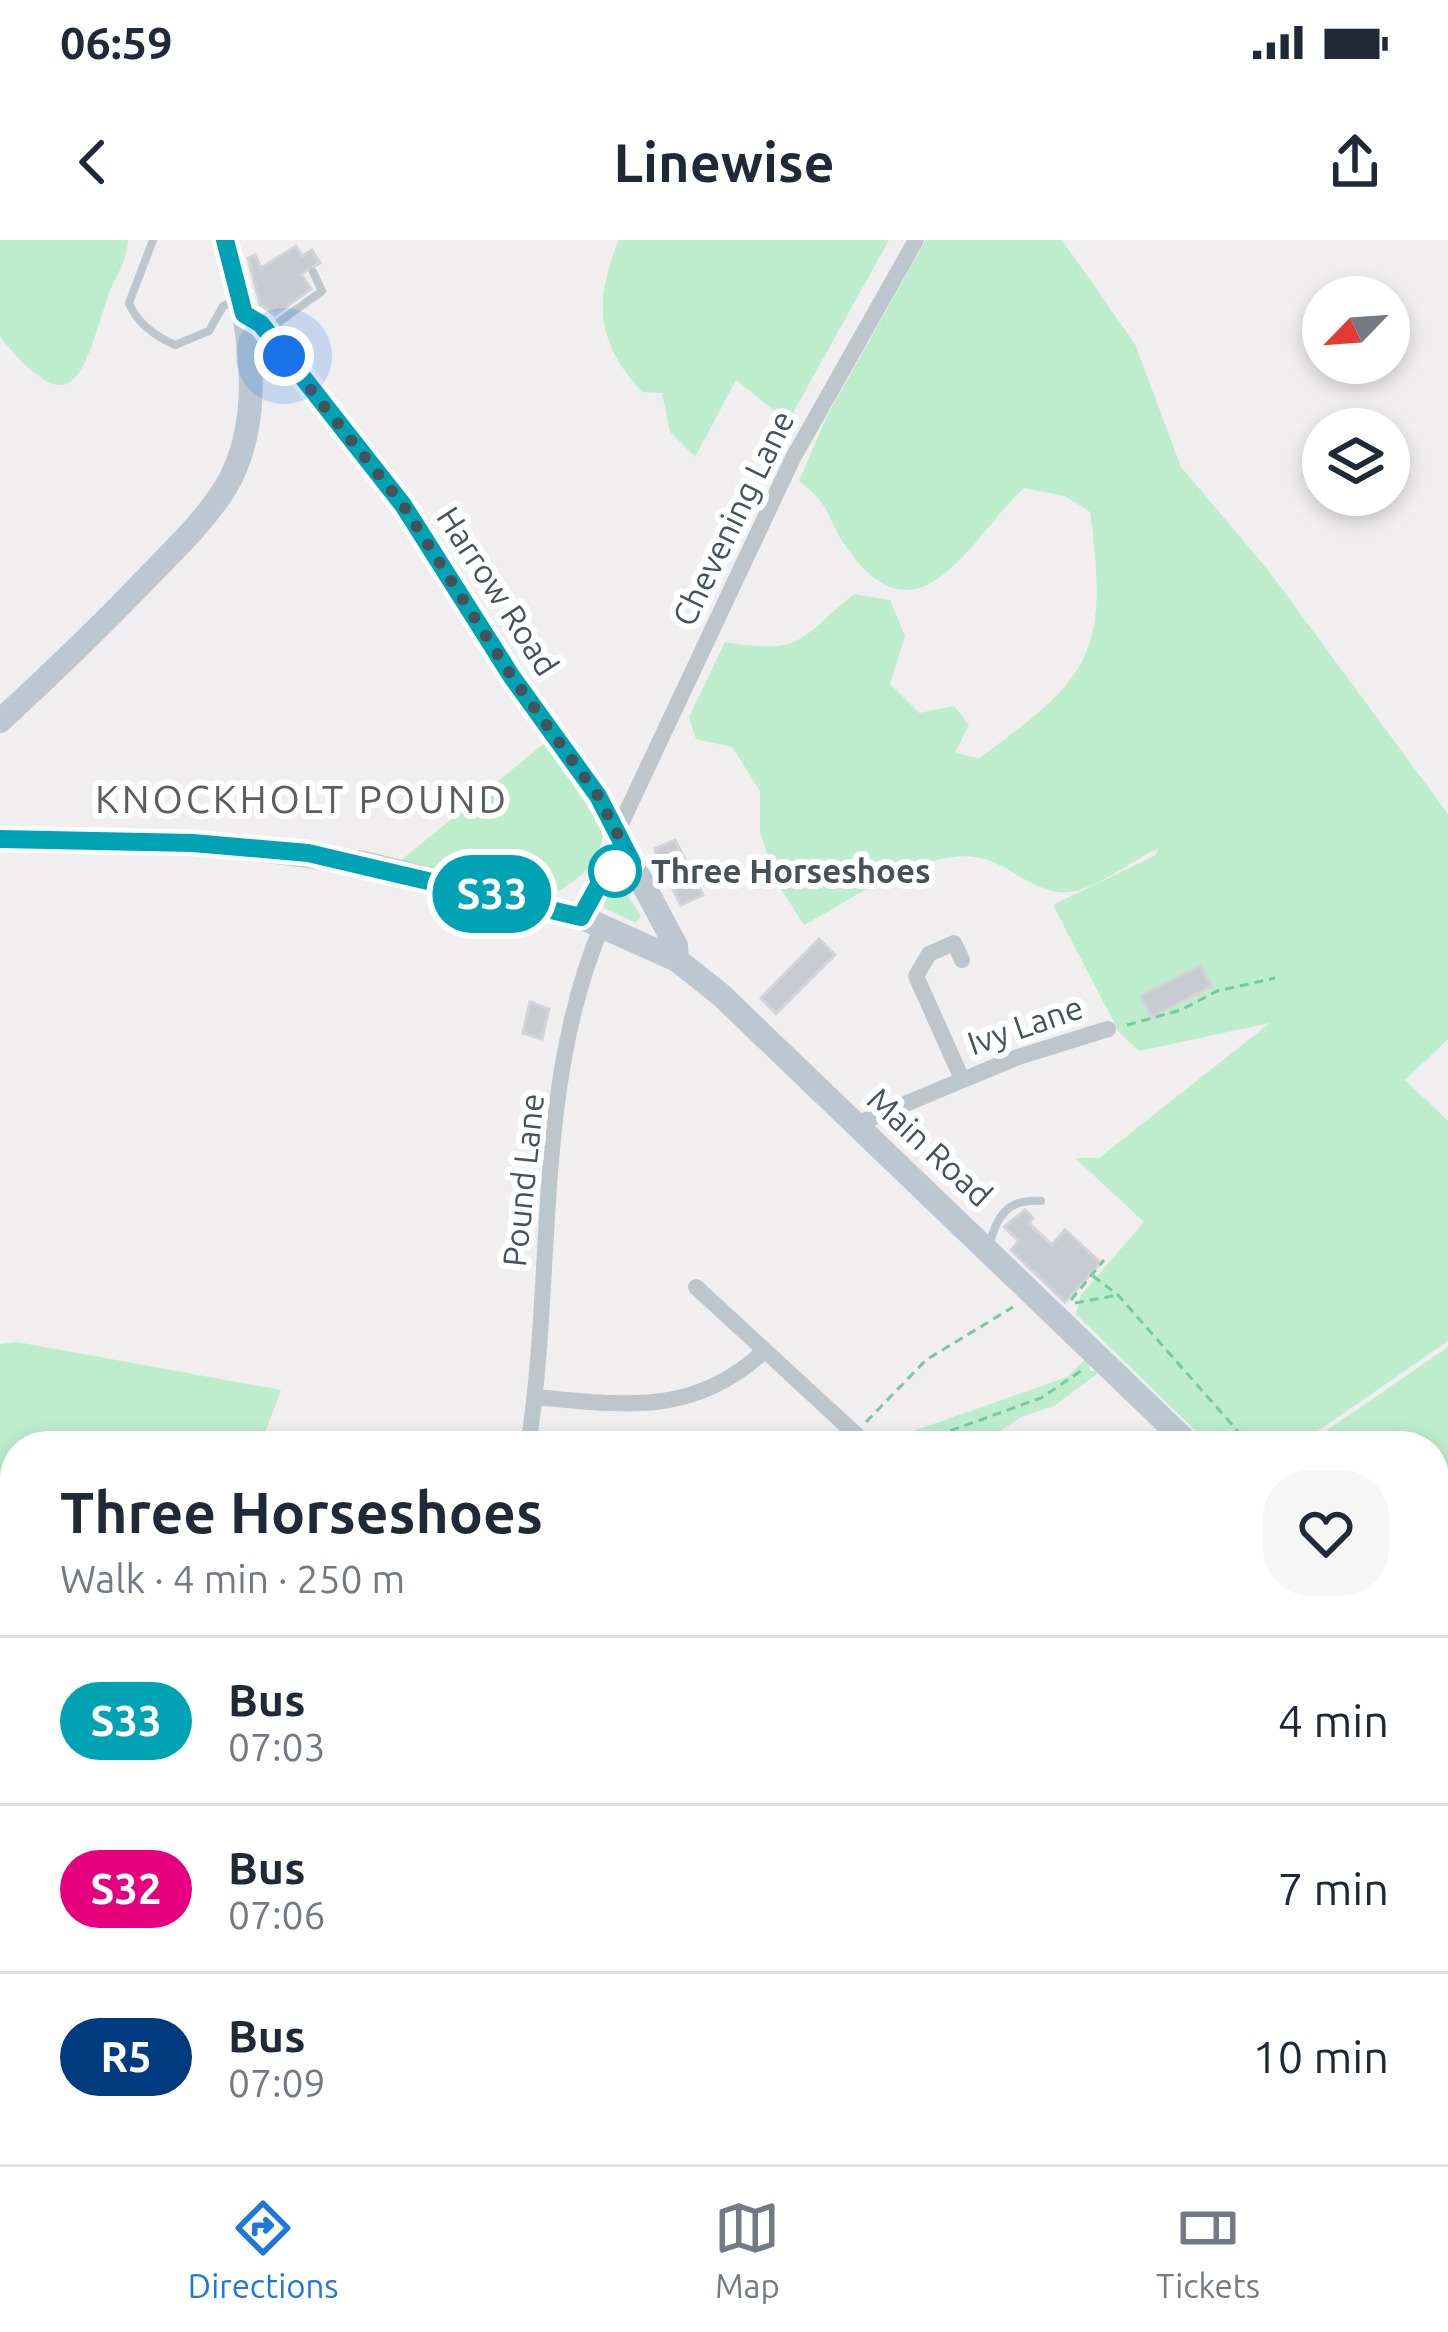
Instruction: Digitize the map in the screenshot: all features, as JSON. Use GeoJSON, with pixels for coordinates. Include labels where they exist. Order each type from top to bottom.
{"type":"FeatureCollection","features":[{"type":"Feature","properties":{"kind":"street"},"geometry":{"type":"LineString","coordinates":[[0,721],[204,518],[232,475],[244,440],[250,372],[243,306],[225,240]]}},
{"type":"Feature","properties":{"kind":"street","name":"Chevening Lane"},"geometry":{"type":"LineString","coordinates":[[618,830],[793,458],[916,240]]}},
{"type":"Feature","properties":{"kind":"street","name":"Harrow Road"},"geometry":{"type":"LineString","coordinates":[[243,306],[403,505],[618,830],[676,946],[677,960]]}},
{"type":"Feature","properties":{"kind":"street"},"geometry":{"type":"LineString","coordinates":[[250,372],[284,356]]}},
{"type":"Feature","properties":{"kind":"street","name":"Main Road"},"geometry":{"type":"LineString","coordinates":[[0,838],[207,844],[308,853],[591,922],[677,960],[857,1124],[1176,1431]]}},
{"type":"Feature","properties":{"kind":"street","name":"Pound Lane"},"geometry":{"type":"LineString","coordinates":[[530,1431],[548,1189],[576,985],[598,886],[632,862]]}},
{"type":"Feature","properties":{"kind":"street","name":"Ivy Lane"},"geometry":{"type":"LineString","coordinates":[[962,961],[954,943],[928,954],[916,976],[962,1079]]}},
{"type":"Feature","properties":{"kind":"street","name":"Ivy Lane"},"geometry":{"type":"LineString","coordinates":[[857,1124],[962,1079],[1108,1029]]}},
{"type":"Feature","properties":{"kind":"street"},"geometry":{"type":"LineString","coordinates":[[706,1291],[852,1431]]}},
{"type":"Feature","properties":{"kind":"street"},"geometry":{"type":"LineString","coordinates":[[536,1397],[634,1405],[669,1402],[737,1376],[764,1351]]}},
{"type":"Feature","properties":{"kind":"lane"},"geometry":{"type":"LineString","coordinates":[[152,240],[129,303],[134,316],[160,339],[175,345],[209,331],[223,307],[243,306]]}},
{"type":"Feature","properties":{"kind":"lane"},"geometry":{"type":"LineString","coordinates":[[266,332],[322,291],[313,272]]}},
{"type":"Feature","properties":{"kind":"lane"},"geometry":{"type":"LineString","coordinates":[[989,1249],[998,1216],[1008,1206],[1041,1201]]}},
{"type":"Feature","properties":{"kind":"path"},"geometry":{"type":"LineString","coordinates":[[1108,1029],[1139,1025],[1217,991],[1275,978]]}},
{"type":"Feature","properties":{"kind":"path"},"geometry":{"type":"LineString","coordinates":[[1104,1260],[1067,1304],[1118,1295]]}},
{"type":"Feature","properties":{"kind":"path"},"geometry":{"type":"LineString","coordinates":[[1093,1276],[1118,1295],[1237,1431]]}},
{"type":"Feature","properties":{"kind":"path"},"geometry":{"type":"LineString","coordinates":[[854,1431],[926,1360],[1032,1290]]}},
{"type":"Feature","properties":{"kind":"path"},"geometry":{"type":"LineString","coordinates":[[950,1431],[1065,1386],[1099,1354]]}},
{"type":"Feature","properties":{"kind":"green space"},"geometry":{"type":"Polygon","coordinates":[[[0,240],[128,240],[88,354],[70,382],[58,385],[43,379],[0,337],[0,240]]]}},
{"type":"Feature","properties":{"kind":"green space"},"geometry":{"type":"Polygon","coordinates":[[[619,240],[889,240],[788,422],[736,380],[695,457],[670,432],[662,393],[642,392],[608,339],[605,283],[619,240]]]}},
{"type":"Feature","properties":{"kind":"green space"},"geometry":{"type":"Polygon","coordinates":[[[926,240],[1062,240],[1135,344],[1181,467],[1268,570],[1448,814],[1448,1039],[1405,1080],[1448,1121],[1448,1341],[1318,1431],[1196,1431],[1076,1314],[1081,1295],[1144,1222],[1075,1158],[1099,1158],[1270,1023],[1139,1051],[1119,1032],[1053,905],[1156,855],[1158,849],[1070,892],[1042,888],[980,858],[927,862],[804,925],[776,881],[760,832],[760,791],[732,747],[696,739],[689,717],[725,642],[786,645],[809,633],[854,594],[890,600],[905,636],[890,684],[919,713],[954,706],[969,725],[955,753],[979,758],[1047,705],[1084,658],[1097,599],[1090,512],[1065,496],[1024,488],[943,575],[921,587],[898,589],[873,577],[847,548],[819,499],[799,481],[826,418],[926,240]]]}},
{"type":"Feature","properties":{"kind":"green space"},"geometry":{"type":"Polygon","coordinates":[[[546,742],[603,831],[594,861],[580,876],[553,895],[400,861],[546,742]]]}},
{"type":"Feature","properties":{"kind":"green space"},"geometry":{"type":"Polygon","coordinates":[[[620,884],[641,916],[636,923],[604,908],[605,892],[620,884]]]}},
{"type":"Feature","properties":{"kind":"green space"},"geometry":{"type":"Polygon","coordinates":[[[17,1342],[281,1390],[266,1431],[0,1431],[0,1344],[17,1342]]]}},
{"type":"Feature","properties":{"kind":"green space"},"geometry":{"type":"Polygon","coordinates":[[[1448,1347],[1448,1431],[1326,1431],[1448,1347]]]}},
{"type":"Feature","properties":{"kind":"green space"},"geometry":{"type":"Polygon","coordinates":[[[1088,1357],[1090,1371],[1101,1371],[1054,1406],[1021,1417],[1000,1431],[914,1431],[1067,1377],[1088,1357]]]}},
{"type":"Feature","properties":{"kind":"building"},"geometry":{"type":"Polygon","coordinates":[[[296,246],[302,256],[312,250],[320,263],[301,274],[311,289],[275,315],[260,304],[248,258],[255,255],[261,268],[296,246]]]}},
{"type":"Feature","properties":{"kind":"building"},"geometry":{"type":"Polygon","coordinates":[[[675,840],[703,895],[681,905],[655,849],[675,840]]]}},
{"type":"Feature","properties":{"kind":"building"},"geometry":{"type":"Polygon","coordinates":[[[819,939],[835,955],[776,1014],[761,998],[819,939]]]}},
{"type":"Feature","properties":{"kind":"building"},"geometry":{"type":"Polygon","coordinates":[[[1200,966],[1212,986],[1151,1017],[1141,996],[1200,966]]]}},
{"type":"Feature","properties":{"kind":"building"},"geometry":{"type":"Polygon","coordinates":[[[530,1002],[549,1009],[542,1039],[523,1033],[530,1002]]]}},
{"type":"Feature","properties":{"kind":"building"},"geometry":{"type":"Polygon","coordinates":[[[1025,1210],[1033,1218],[1029,1223],[1052,1245],[1065,1230],[1101,1263],[1065,1302],[1011,1250],[1019,1241],[1004,1227],[1025,1210]]]}},
{"type":"Feature","properties":{"kind":"bus line","name":"S33"},"geometry":{"type":"LineString","coordinates":[[0,839],[193,843],[308,853],[581,917],[598,886],[632,862],[598,796],[512,677],[403,505],[261,324],[244,314],[225,240]]}},
{"type":"Feature","properties":{"kind":"place","name":"Three Horseshoes"},"geometry":{"type":"Point","coordinates":[615,871]}},
{"type":"Feature","properties":{"kind":"district","name":"KNOCKHOLT POUND"},"geometry":{"type":"Point","coordinates":[302,799]}},
{"type":"Feature","properties":{"kind":"route"},"geometry":{"type":"LineString","coordinates":[[284,356],[403,505],[512,677],[598,796],[632,862],[615,871]]}}]}
